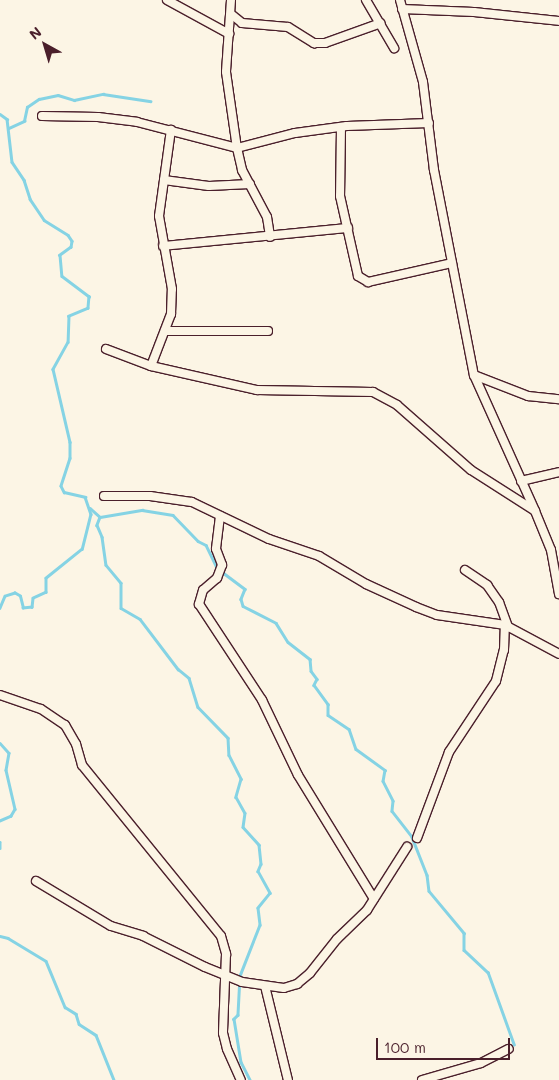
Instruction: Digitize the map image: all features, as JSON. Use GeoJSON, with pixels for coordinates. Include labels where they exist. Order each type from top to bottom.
{"type":"FeatureCollection","features":[{"type":"Feature","properties":{"kind":"street"},"geometry":{"type":"LineString","coordinates":[[167,0],[229,34]]}},
{"type":"Feature","properties":{"kind":"street"},"geometry":{"type":"LineString","coordinates":[[231,0],[226,72],[235,119],[237,148],[242,170],[266,217],[270,237]]}},
{"type":"Feature","properties":{"kind":"street"},"geometry":{"type":"LineString","coordinates":[[366,0],[382,23],[394,48]]}},
{"type":"Feature","properties":{"kind":"street"},"geometry":{"type":"LineString","coordinates":[[400,0],[423,82],[452,263],[474,375],[536,511],[550,550],[559,594]]}},
{"type":"Feature","properties":{"kind":"street"},"geometry":{"type":"LineString","coordinates":[[402,9],[474,12],[559,21]]}},
{"type":"Feature","properties":{"kind":"street"},"geometry":{"type":"LineString","coordinates":[[230,14],[242,24],[288,27],[314,43],[338,39],[382,23]]}},
{"type":"Feature","properties":{"kind":"street"},"geometry":{"type":"LineString","coordinates":[[42,116],[98,116],[171,130],[237,148],[295,133],[341,127],[429,123]]}},
{"type":"Feature","properties":{"kind":"street"},"geometry":{"type":"LineString","coordinates":[[341,127],[340,196],[358,276],[368,282],[452,263]]}},
{"type":"Feature","properties":{"kind":"street"},"geometry":{"type":"LineString","coordinates":[[150,366],[156,346],[165,331],[171,314],[172,288],[159,216],[171,130]]}},
{"type":"Feature","properties":{"kind":"street"},"geometry":{"type":"LineString","coordinates":[[164,180],[209,186],[250,184]]}},
{"type":"Feature","properties":{"kind":"street"},"geometry":{"type":"LineString","coordinates":[[163,246],[348,228]]}},
{"type":"Feature","properties":{"kind":"street"},"geometry":{"type":"LineString","coordinates":[[165,331],[268,331]]}},
{"type":"Feature","properties":{"kind":"street"},"geometry":{"type":"LineString","coordinates":[[106,349],[150,366],[257,390],[348,390],[386,397],[471,470],[536,511]]}},
{"type":"Feature","properties":{"kind":"street"},"geometry":{"type":"LineString","coordinates":[[474,375],[528,396],[559,399]]}},
{"type":"Feature","properties":{"kind":"street"},"geometry":{"type":"LineString","coordinates":[[521,481],[559,472]]}},
{"type":"Feature","properties":{"kind":"street"},"geometry":{"type":"LineString","coordinates":[[104,496],[173,498],[192,502],[269,539],[318,556],[366,584],[437,615],[507,626],[559,654]]}},
{"type":"Feature","properties":{"kind":"street"},"geometry":{"type":"LineString","coordinates":[[220,516],[216,550],[222,565],[217,578],[203,590],[199,604],[262,700],[298,775],[374,899]]}},
{"type":"Feature","properties":{"kind":"street"},"geometry":{"type":"LineString","coordinates":[[550,550],[559,548]]}},
{"type":"Feature","properties":{"kind":"street"},"geometry":{"type":"LineString","coordinates":[[417,838],[448,752],[496,681],[504,650],[507,626],[499,602],[487,585],[465,570]]}},
{"type":"Feature","properties":{"kind":"street"},"geometry":{"type":"LineString","coordinates":[[0,695],[41,709],[60,719],[71,732],[82,765],[221,936],[226,954],[223,1033],[227,1049],[241,1080]]}},
{"type":"Feature","properties":{"kind":"street"},"geometry":{"type":"LineString","coordinates":[[36,881],[111,926],[143,936],[225,975],[265,986],[284,988],[296,984],[374,899],[407,846]]}},
{"type":"Feature","properties":{"kind":"street"},"geometry":{"type":"LineString","coordinates":[[265,986],[288,1080]]}},
{"type":"Feature","properties":{"kind":"street"},"geometry":{"type":"LineString","coordinates":[[422,1080],[481,1063],[509,1049]]}},
{"type":"Feature","properties":{"kind":"waterway"},"geometry":{"type":"LineString","coordinates":[[9,128],[24,121],[27,107],[39,99],[58,95],[74,100],[103,94],[150,101]]}},
{"type":"Feature","properties":{"kind":"waterway"},"geometry":{"type":"LineString","coordinates":[[0,114],[7,119],[12,162],[24,180],[30,199],[44,220],[68,235],[72,241],[71,247],[60,255],[62,276],[89,296],[88,308],[69,316],[68,342],[53,369],[70,442],[70,458],[61,486],[64,492],[85,497],[91,514],[82,549],[46,578],[46,592],[33,598],[32,607],[23,608],[20,596],[15,593],[5,596],[0,608]]}},
{"type":"Feature","properties":{"kind":"waterway"},"geometry":{"type":"LineString","coordinates":[[90,508],[100,517],[142,510],[173,515],[198,541],[206,545],[217,568],[245,589],[241,599],[243,606],[276,623],[288,642],[310,659],[311,671],[317,679],[314,685],[328,704],[328,715],[349,729],[356,749],[385,770],[383,781],[393,801],[392,811],[412,837],[427,875],[429,891],[464,933],[464,950],[488,972],[514,1044]]}},
{"type":"Feature","properties":{"kind":"waterway"},"geometry":{"type":"LineString","coordinates":[[100,517],[97,525],[102,537],[106,565],[121,583],[121,608],[140,619],[178,669],[189,678],[198,707],[228,738],[229,755],[241,779],[236,797],[245,813],[243,827],[259,845],[261,864],[258,871],[270,893],[258,908],[260,925],[240,976],[238,1015],[234,1019],[241,1062],[250,1080]]}},
{"type":"Feature","properties":{"kind":"waterway"},"geometry":{"type":"LineString","coordinates":[[0,743],[9,753],[6,770],[15,809],[11,816],[0,821]]}},
{"type":"Feature","properties":{"kind":"waterway"},"geometry":{"type":"LineString","coordinates":[[0,842],[0,848]]}},
{"type":"Feature","properties":{"kind":"waterway"},"geometry":{"type":"LineString","coordinates":[[0,936],[8,938],[46,961],[65,1007],[76,1014],[79,1024],[96,1035],[114,1080]]}}]}
